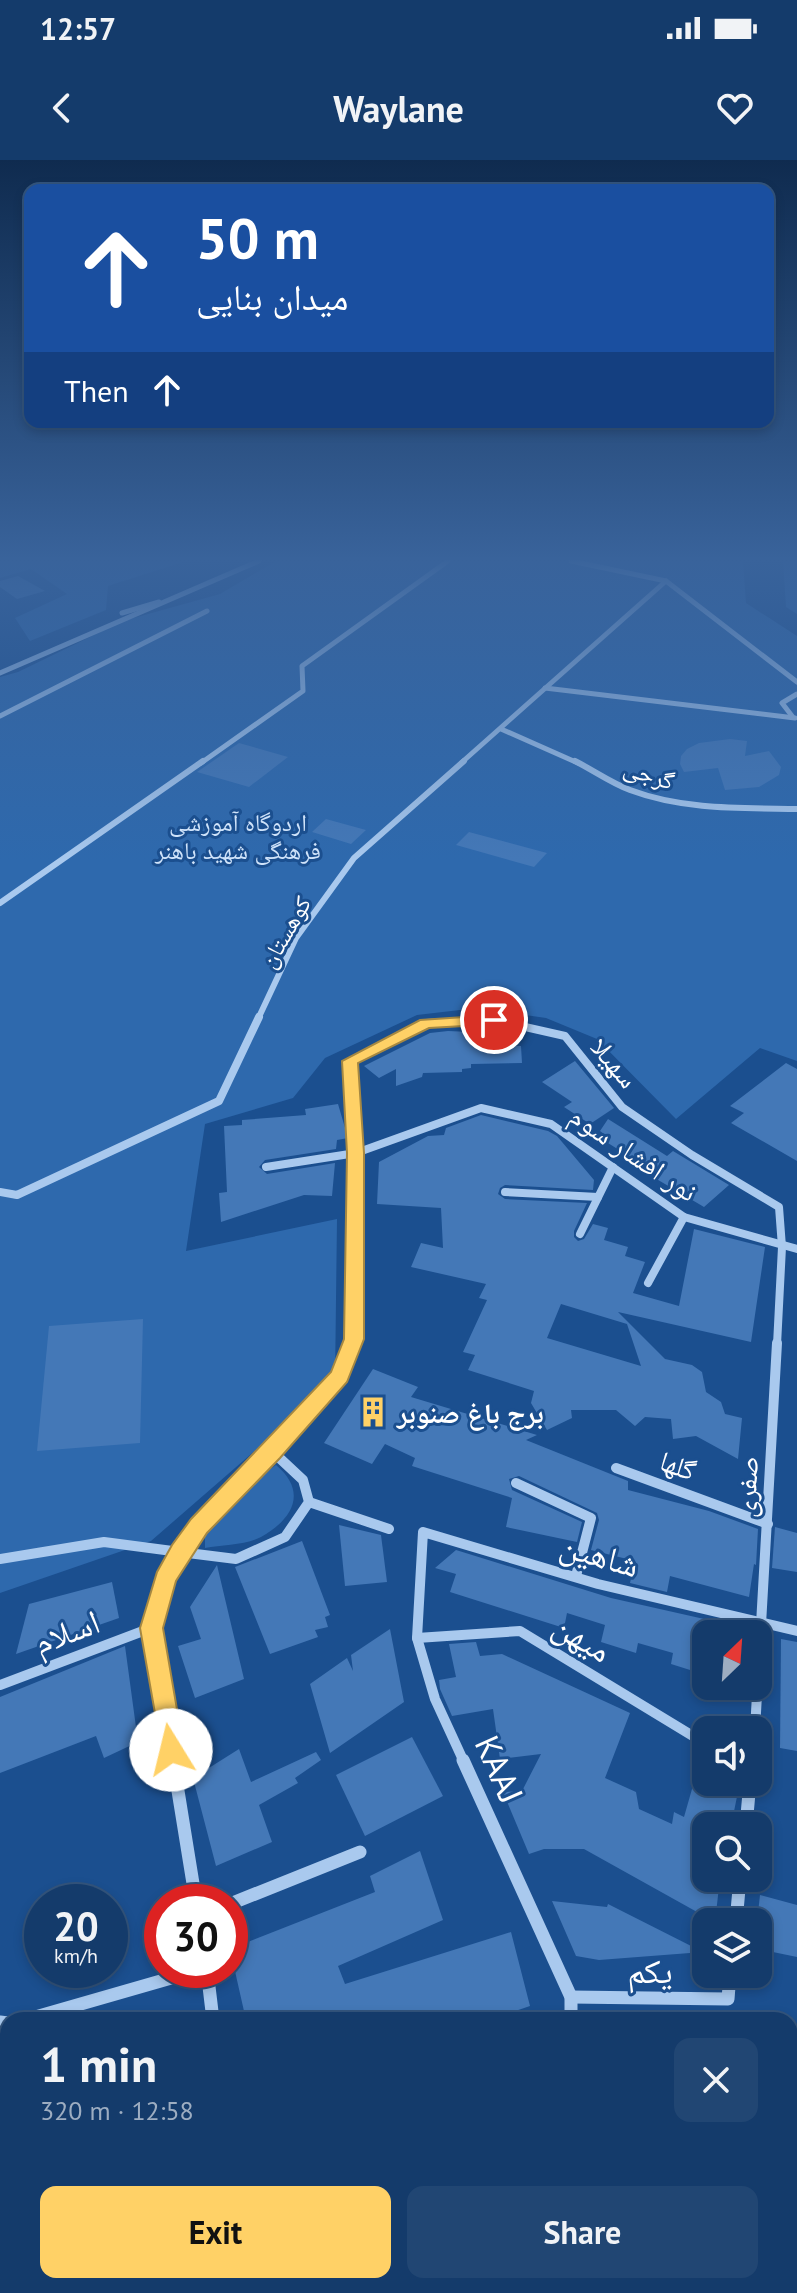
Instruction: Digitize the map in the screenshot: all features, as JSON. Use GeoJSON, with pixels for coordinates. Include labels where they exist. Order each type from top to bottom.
{"type":"FeatureCollection","features":[{"type":"Feature","properties":{"kind":"street"},"geometry":{"type":"LineString","coordinates":[[4,669],[32,661]]}},
{"type":"Feature","properties":{"kind":"street"},"geometry":{"type":"LineString","coordinates":[[0,716],[109,661]]}},
{"type":"Feature","properties":{"kind":"street"},"geometry":{"type":"LineString","coordinates":[[0,903],[303,691],[302,666],[310,661]]}},
{"type":"Feature","properties":{"kind":"street","name":"کوهستان"},"geometry":{"type":"LineString","coordinates":[[0,1192],[17,1195],[219,1101],[296,938],[354,858],[576,661]]}},
{"type":"Feature","properties":{"kind":"street"},"geometry":{"type":"LineString","coordinates":[[769,661],[797,682]]}},
{"type":"Feature","properties":{"kind":"street"},"geometry":{"type":"LineString","coordinates":[[545,688],[796,718]]}},
{"type":"Feature","properties":{"kind":"street"},"geometry":{"type":"LineString","coordinates":[[796,718],[783,708],[782,703],[797,694]]}},
{"type":"Feature","properties":{"kind":"street","name":"گرجی"},"geometry":{"type":"LineString","coordinates":[[501,729],[555,750],[629,790],[707,807],[797,809]]}},
{"type":"Feature","properties":{"kind":"street","name":"سهیلا"},"geometry":{"type":"LineString","coordinates":[[151,1628],[165,1579],[180,1552],[208,1517],[339,1376],[354,1339],[356,1153],[350,1061],[426,1023],[494,1020],[565,1036],[622,1107],[692,1155],[779,1207],[782,1247]]}},
{"type":"Feature","properties":{"kind":"street","name":"نور افشار سوم"},"geometry":{"type":"LineString","coordinates":[[266,1167],[356,1153],[481,1108],[551,1124],[684,1217],[797,1249]]}},
{"type":"Feature","properties":{"kind":"street"},"geometry":{"type":"LineString","coordinates":[[580,1234],[613,1167]]}},
{"type":"Feature","properties":{"kind":"street"},"geometry":{"type":"LineString","coordinates":[[505,1192],[598,1197]]}},
{"type":"Feature","properties":{"kind":"street"},"geometry":{"type":"LineString","coordinates":[[648,1283],[684,1217]]}},
{"type":"Feature","properties":{"kind":"street","name":"صفری"},"geometry":{"type":"LineString","coordinates":[[763,1620],[782,1247]]}},
{"type":"Feature","properties":{"kind":"street"},"geometry":{"type":"LineString","coordinates":[[0,1559],[21,1558],[91,1543],[128,1541],[236,1559],[285,1537],[309,1502],[303,1480],[272,1451]]}},
{"type":"Feature","properties":{"kind":"street","name":"گلها"},"geometry":{"type":"LineString","coordinates":[[616,1468],[768,1524]]}},
{"type":"Feature","properties":{"kind":"street"},"geometry":{"type":"LineString","coordinates":[[516,1483],[591,1518],[576,1576]]}},
{"type":"Feature","properties":{"kind":"street"},"geometry":{"type":"LineString","coordinates":[[309,1502],[389,1529]]}},
{"type":"Feature","properties":{"kind":"street","name":"شاهین"},"geometry":{"type":"LineString","coordinates":[[423,1532],[598,1584],[746,1620]]}},
{"type":"Feature","properties":{"kind":"street","name":"KAAJ"},"geometry":{"type":"LineString","coordinates":[[423,1532],[417,1638],[435,1699],[571,1997],[571,2012]]}},
{"type":"Feature","properties":{"kind":"street","name":"شاهین"},"geometry":{"type":"LineString","coordinates":[[772,1626],[797,1631]]}},
{"type":"Feature","properties":{"kind":"street"},"geometry":{"type":"LineString","coordinates":[[151,1628],[193,1884]]}},
{"type":"Feature","properties":{"kind":"street","name":"اسلام"},"geometry":{"type":"LineString","coordinates":[[0,1685],[151,1628]]}},
{"type":"Feature","properties":{"kind":"street","name":"میهن"},"geometry":{"type":"LineString","coordinates":[[417,1638],[520,1631],[692,1735]]}},
{"type":"Feature","properties":{"kind":"street"},"geometry":{"type":"LineString","coordinates":[[248,1897],[360,1852]]}},
{"type":"Feature","properties":{"kind":"street"},"geometry":{"type":"LineString","coordinates":[[53,2012],[144,1986]]}},
{"type":"Feature","properties":{"kind":"street"},"geometry":{"type":"LineString","coordinates":[[209,1988],[212,2012]]}},
{"type":"Feature","properties":{"kind":"street","name":"یکم"},"geometry":{"type":"LineString","coordinates":[[571,1997],[728,1999],[729,1988]]}},
{"type":"Feature","properties":{"kind":"green space","name":"اردوگاه آموزشی فرهنگی شهید باهنر"},"geometry":{"type":"Polygon","coordinates":[[[42,661],[797,661],[797,1061],[760,1048],[676,1119],[597,1039],[546,1018],[477,1008],[417,1015],[325,1058],[293,1098],[205,1124],[186,1251],[337,1219],[335,1381],[151,1541],[0,1593],[0,677],[42,661]]]}},
{"type":"Feature","properties":{"kind":"green space"},"geometry":{"type":"Polygon","coordinates":[[[276,1465],[292,1485],[294,1495],[288,1513],[281,1522],[255,1540],[205,1548],[205,1533],[262,1475],[276,1465]]]}},
{"type":"Feature","properties":{"kind":"building"},"geometry":{"type":"Polygon","coordinates":[[[730,739],[747,741],[745,756],[769,751],[781,767],[779,775],[759,787],[725,790],[718,768],[684,772],[680,764],[681,756],[687,749],[699,743],[730,739]]]}},
{"type":"Feature","properties":{"kind":"building"},"geometry":{"type":"Polygon","coordinates":[[[239,743],[288,757],[249,787],[197,772],[239,743]]]}},
{"type":"Feature","properties":{"kind":"building"},"geometry":{"type":"Polygon","coordinates":[[[326,819],[366,830],[351,844],[312,832],[326,819]]]}},
{"type":"Feature","properties":{"kind":"building"},"geometry":{"type":"Polygon","coordinates":[[[469,832],[547,853],[534,867],[456,845],[469,832]]]}},
{"type":"Feature","properties":{"kind":"building"},"geometry":{"type":"Polygon","coordinates":[[[430,1033],[494,1033],[494,1045],[521,1046],[522,1063],[471,1064],[471,1068],[462,1069],[462,1072],[423,1073],[422,1077],[396,1086],[396,1069],[379,1078],[364,1066],[430,1033]]]}},
{"type":"Feature","properties":{"kind":"building"},"geometry":{"type":"Polygon","coordinates":[[[575,1061],[614,1108],[590,1124],[564,1107],[572,1102],[542,1082],[575,1061]]]}},
{"type":"Feature","properties":{"kind":"building"},"geometry":{"type":"Polygon","coordinates":[[[786,1063],[797,1069],[797,1161],[731,1123],[744,1113],[730,1106],[786,1063]]]}},
{"type":"Feature","properties":{"kind":"building"},"geometry":{"type":"Polygon","coordinates":[[[338,1104],[348,1138],[337,1140],[336,1149],[265,1160],[259,1167],[267,1174],[335,1163],[332,1196],[304,1195],[221,1222],[219,1193],[227,1192],[224,1126],[242,1125],[242,1120],[306,1115],[305,1109],[338,1104]]]}},
{"type":"Feature","properties":{"kind":"building"},"geometry":{"type":"Polygon","coordinates":[[[481,1115],[548,1131],[557,1136],[594,1180],[593,1190],[505,1185],[498,1194],[505,1199],[587,1203],[574,1237],[578,1241],[584,1239],[593,1224],[608,1228],[604,1240],[628,1247],[625,1256],[645,1262],[633,1293],[679,1306],[694,1229],[765,1247],[751,1342],[618,1312],[665,1359],[692,1365],[702,1372],[706,1392],[721,1402],[725,1414],[742,1418],[738,1459],[696,1436],[673,1439],[671,1419],[645,1417],[635,1426],[616,1410],[571,1410],[572,1418],[547,1430],[531,1403],[534,1391],[468,1370],[475,1355],[463,1352],[487,1300],[479,1298],[486,1284],[411,1267],[421,1243],[443,1248],[441,1208],[377,1204],[379,1162],[428,1136],[444,1135],[446,1128],[481,1115]],[[561,1304],[547,1338],[641,1366],[627,1324],[561,1304]]]}},
{"type":"Feature","properties":{"kind":"building"},"geometry":{"type":"Polygon","coordinates":[[[608,1119],[667,1156],[673,1151],[729,1185],[704,1207],[648,1174],[653,1171],[595,1135],[608,1137],[600,1131],[608,1119]]]}},
{"type":"Feature","properties":{"kind":"building"},"geometry":{"type":"Polygon","coordinates":[[[143,1319],[140,1443],[37,1451],[49,1326],[143,1319]]]}},
{"type":"Feature","properties":{"kind":"building"},"geometry":{"type":"Polygon","coordinates":[[[373,1369],[418,1387],[411,1397],[537,1435],[526,1440],[628,1481],[628,1490],[709,1511],[758,1529],[756,1565],[749,1597],[670,1576],[667,1592],[630,1583],[635,1561],[591,1550],[599,1520],[597,1513],[519,1476],[509,1479],[512,1490],[582,1522],[577,1542],[506,1527],[512,1498],[412,1466],[415,1458],[385,1444],[372,1464],[324,1443],[373,1369]]]}},
{"type":"Feature","properties":{"kind":"building"},"geometry":{"type":"Polygon","coordinates":[[[339,1525],[381,1535],[387,1582],[345,1586],[339,1525]]]}},
{"type":"Feature","properties":{"kind":"building"},"geometry":{"type":"Polygon","coordinates":[[[775,1527],[797,1533],[797,1572],[772,1568],[775,1527]]]}},
{"type":"Feature","properties":{"kind":"building"},"geometry":{"type":"Polygon","coordinates":[[[302,1541],[330,1615],[325,1617],[328,1627],[315,1630],[318,1637],[270,1654],[235,1567],[302,1541]]]}},
{"type":"Feature","properties":{"kind":"building"},"geometry":{"type":"Polygon","coordinates":[[[456,1550],[611,1598],[709,1620],[692,1620],[692,1671],[671,1664],[673,1653],[638,1643],[636,1653],[601,1642],[605,1625],[567,1613],[564,1628],[450,1592],[456,1574],[435,1568],[456,1550]]]}},
{"type":"Feature","properties":{"kind":"building"},"geometry":{"type":"Polygon","coordinates":[[[217,1565],[244,1679],[195,1698],[178,1646],[201,1639],[190,1607],[217,1565]]]}},
{"type":"Feature","properties":{"kind":"building"},"geometry":{"type":"Polygon","coordinates":[[[112,1582],[119,1618],[16,1654],[29,1604],[112,1582]]]}},
{"type":"Feature","properties":{"kind":"building"},"geometry":{"type":"Polygon","coordinates":[[[390,1629],[404,1702],[330,1753],[310,1684],[347,1658],[353,1671],[351,1655],[390,1629]]]}},
{"type":"Feature","properties":{"kind":"building"},"geometry":{"type":"Polygon","coordinates":[[[781,1639],[797,1642],[797,1751],[780,1748],[781,1639]]]}},
{"type":"Feature","properties":{"kind":"building"},"geometry":{"type":"Polygon","coordinates":[[[476,1642],[480,1656],[502,1654],[630,1713],[605,1778],[636,1792],[639,1809],[672,1824],[674,1812],[684,1817],[692,1789],[692,1796],[737,1796],[734,1812],[692,1812],[692,1892],[718,1892],[717,1908],[692,1909],[584,1849],[544,1849],[529,1854],[503,1792],[522,1791],[541,1754],[500,1759],[493,1709],[452,1716],[439,1680],[456,1677],[449,1644],[476,1642]]]}},
{"type":"Feature","properties":{"kind":"building"},"geometry":{"type":"Polygon","coordinates":[[[125,1646],[138,1742],[104,1758],[96,1736],[0,1773],[0,1697],[125,1646]]]}},
{"type":"Feature","properties":{"kind":"building"},"geometry":{"type":"Polygon","coordinates":[[[412,1737],[443,1796],[365,1836],[336,1775],[412,1737]]]}},
{"type":"Feature","properties":{"kind":"building"},"geometry":{"type":"Polygon","coordinates":[[[239,1749],[251,1782],[316,1752],[321,1760],[295,1778],[298,1783],[259,1805],[272,1842],[216,1866],[193,1778],[239,1749]]]}},
{"type":"Feature","properties":{"kind":"building"},"geometry":{"type":"Polygon","coordinates":[[[420,1851],[443,1920],[338,1966],[345,1984],[511,1932],[530,2006],[512,2012],[244,2012],[239,1988],[248,1988],[248,1942],[375,1892],[370,1876],[420,1851]]]}},
{"type":"Feature","properties":{"kind":"building"},"geometry":{"type":"Polygon","coordinates":[[[760,1895],[797,1905],[797,1957],[772,1952],[772,1908],[759,1908],[760,1895]]]}},
{"type":"Feature","properties":{"kind":"building"},"geometry":{"type":"Polygon","coordinates":[[[552,1901],[607,1907],[608,1904],[692,1946],[692,1953],[599,1960],[576,1956],[552,1901]]]}},
{"type":"Feature","properties":{"kind":"place","name":"برج باغ صنوبر"},"geometry":{"type":"Point","coordinates":[373,1412]}},
{"type":"Feature","properties":{"kind":"route"},"geometry":{"type":"LineString","coordinates":[[171,1750],[151,1628],[165,1579],[199,1526],[339,1376],[354,1339],[356,1153],[350,1061],[426,1023],[494,1020]]}}]}
